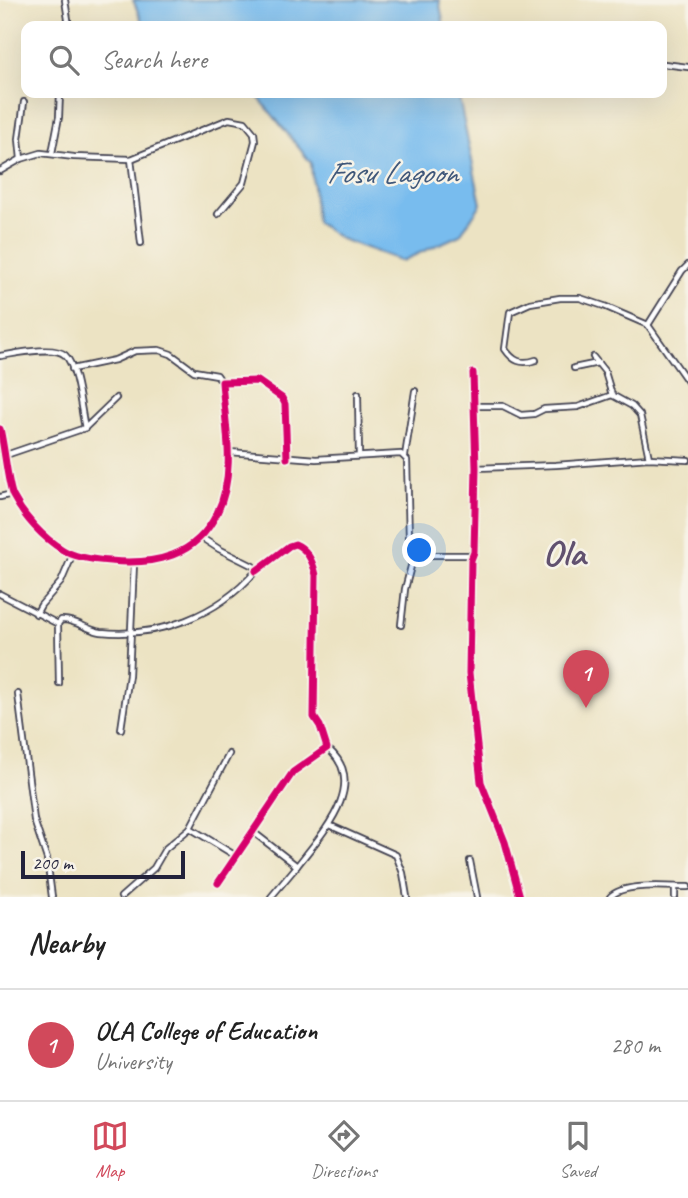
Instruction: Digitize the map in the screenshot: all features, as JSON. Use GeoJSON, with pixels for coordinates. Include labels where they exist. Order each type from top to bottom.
{"type":"FeatureCollection","features":[{"type":"Feature","properties":{"kind":"street"},"geometry":{"type":"LineString","coordinates":[[65,0],[68,21]]}},
{"type":"Feature","properties":{"kind":"street"},"geometry":{"type":"LineString","coordinates":[[667,64],[688,67]]}},
{"type":"Feature","properties":{"kind":"street"},"geometry":{"type":"LineString","coordinates":[[52,153],[60,98]]}},
{"type":"Feature","properties":{"kind":"street"},"geometry":{"type":"LineString","coordinates":[[20,159],[19,139],[24,102]]}},
{"type":"Feature","properties":{"kind":"street"},"geometry":{"type":"LineString","coordinates":[[0,171],[30,155],[52,153],[74,157],[131,159],[229,119],[245,122],[254,133],[255,141],[243,183],[218,214]]}},
{"type":"Feature","properties":{"kind":"street"},"geometry":{"type":"LineString","coordinates":[[131,159],[141,243]]}},
{"type":"Feature","properties":{"kind":"street"},"geometry":{"type":"LineString","coordinates":[[648,325],[688,265]]}},
{"type":"Feature","properties":{"kind":"street"},"geometry":{"type":"LineString","coordinates":[[536,360],[527,363],[517,361],[505,349],[509,312],[530,303],[580,298],[648,325],[687,378]]}},
{"type":"Feature","properties":{"kind":"street"},"geometry":{"type":"LineString","coordinates":[[0,429],[12,494],[36,528],[73,554],[93,560],[134,564],[164,558],[185,550],[202,538],[218,512],[224,493],[229,453],[222,382],[217,375],[194,371],[159,350],[135,351],[115,360],[72,369]]}},
{"type":"Feature","properties":{"kind":"street"},"geometry":{"type":"LineString","coordinates":[[0,356],[41,351],[65,355],[72,369],[85,428]]}},
{"type":"Feature","properties":{"kind":"street"},"geometry":{"type":"LineString","coordinates":[[593,357],[605,372],[612,395]]}},
{"type":"Feature","properties":{"kind":"street"},"geometry":{"type":"LineString","coordinates":[[574,368],[598,363]]}},
{"type":"Feature","properties":{"kind":"street"},"geometry":{"type":"LineString","coordinates":[[471,560],[474,552],[476,468],[473,373]]}},
{"type":"Feature","properties":{"kind":"street"},"geometry":{"type":"LineString","coordinates":[[222,382],[258,381],[282,398],[285,404],[287,458]]}},
{"type":"Feature","properties":{"kind":"street"},"geometry":{"type":"LineString","coordinates":[[415,391],[405,456],[409,538],[420,555],[471,555],[469,673],[481,782],[505,842],[520,897]]}},
{"type":"Feature","properties":{"kind":"street"},"geometry":{"type":"LineString","coordinates":[[358,394],[359,456]]}},
{"type":"Feature","properties":{"kind":"street"},"geometry":{"type":"LineString","coordinates":[[474,406],[503,407],[520,415],[534,414],[544,409],[578,407],[612,395],[632,405],[640,415],[649,458]]}},
{"type":"Feature","properties":{"kind":"street"},"geometry":{"type":"LineString","coordinates":[[6,455],[85,428],[116,398]]}},
{"type":"Feature","properties":{"kind":"street"},"geometry":{"type":"LineString","coordinates":[[229,453],[287,458],[405,456]]}},
{"type":"Feature","properties":{"kind":"street"},"geometry":{"type":"LineString","coordinates":[[476,468],[649,458],[688,460]]}},
{"type":"Feature","properties":{"kind":"street"},"geometry":{"type":"LineString","coordinates":[[0,498],[12,494]]}},
{"type":"Feature","properties":{"kind":"street"},"geometry":{"type":"LineString","coordinates":[[202,538],[253,566],[256,571]]}},
{"type":"Feature","properties":{"kind":"street"},"geometry":{"type":"LineString","coordinates":[[59,683],[58,624],[61,620],[68,619],[91,631],[131,633],[187,622],[231,595],[256,571],[289,546],[295,544],[307,552],[316,575],[314,717],[327,748],[337,758],[345,778],[344,791],[338,811],[329,825],[271,897]]}},
{"type":"Feature","properties":{"kind":"street"},"geometry":{"type":"LineString","coordinates":[[401,625],[405,589],[415,551]]}},
{"type":"Feature","properties":{"kind":"street"},"geometry":{"type":"LineString","coordinates":[[36,614],[61,582],[73,554]]}},
{"type":"Feature","properties":{"kind":"street"},"geometry":{"type":"LineString","coordinates":[[121,729],[129,675],[134,564]]}},
{"type":"Feature","properties":{"kind":"street"},"geometry":{"type":"LineString","coordinates":[[0,594],[58,624]]}},
{"type":"Feature","properties":{"kind":"street"},"geometry":{"type":"LineString","coordinates":[[18,694],[34,820],[47,859],[52,897]]}},
{"type":"Feature","properties":{"kind":"street"},"geometry":{"type":"LineString","coordinates":[[218,883],[293,772],[327,748]]}},
{"type":"Feature","properties":{"kind":"street"},"geometry":{"type":"LineString","coordinates":[[121,897],[154,868],[165,849],[190,828],[229,754]]}},
{"type":"Feature","properties":{"kind":"street"},"geometry":{"type":"LineString","coordinates":[[329,825],[396,855],[403,873],[407,897]]}},
{"type":"Feature","properties":{"kind":"street"},"geometry":{"type":"LineString","coordinates":[[190,828],[236,856]]}},
{"type":"Feature","properties":{"kind":"street"},"geometry":{"type":"LineString","coordinates":[[252,831],[297,866]]}},
{"type":"Feature","properties":{"kind":"street"},"geometry":{"type":"LineString","coordinates":[[470,861],[477,897]]}},
{"type":"Feature","properties":{"kind":"street"},"geometry":{"type":"LineString","coordinates":[[675,897],[676,887]]}},
{"type":"Feature","properties":{"kind":"street"},"geometry":{"type":"LineString","coordinates":[[610,897],[615,891],[627,888],[688,887]]}},
{"type":"Feature","properties":{"kind":"water"},"geometry":{"type":"Polygon","coordinates":[[[133,0],[439,0],[443,21],[142,21],[133,0]]]}},
{"type":"Feature","properties":{"kind":"water","name":"Fosu Lagoon"},"geometry":{"type":"Polygon","coordinates":[[[259,98],[459,98],[481,204],[460,235],[402,261],[341,239],[316,222],[311,163],[259,98]]]}},
{"type":"Feature","properties":{"kind":"cycle path"},"geometry":{"type":"LineString","coordinates":[[473,373],[476,468],[469,673],[481,782],[505,842],[520,897]]}},
{"type":"Feature","properties":{"kind":"cycle path"},"geometry":{"type":"LineString","coordinates":[[0,429],[11,491],[23,512],[41,533],[63,550],[98,560],[143,561],[172,555],[186,549],[208,528],[217,513],[227,482],[228,448],[222,382],[258,381],[282,398],[285,404],[287,458]]}},
{"type":"Feature","properties":{"kind":"cycle path"},"geometry":{"type":"LineString","coordinates":[[218,883],[293,772],[327,748],[314,717],[316,575],[311,561],[307,553],[295,544],[256,571]]}},
{"type":"Feature","properties":{"kind":"place","name":"OLA College of Education"},"geometry":{"type":"Point","coordinates":[586,708]}},
{"type":"Feature","properties":{"kind":"district","name":"Ola"},"geometry":{"type":"Point","coordinates":[564,552]}}]}
